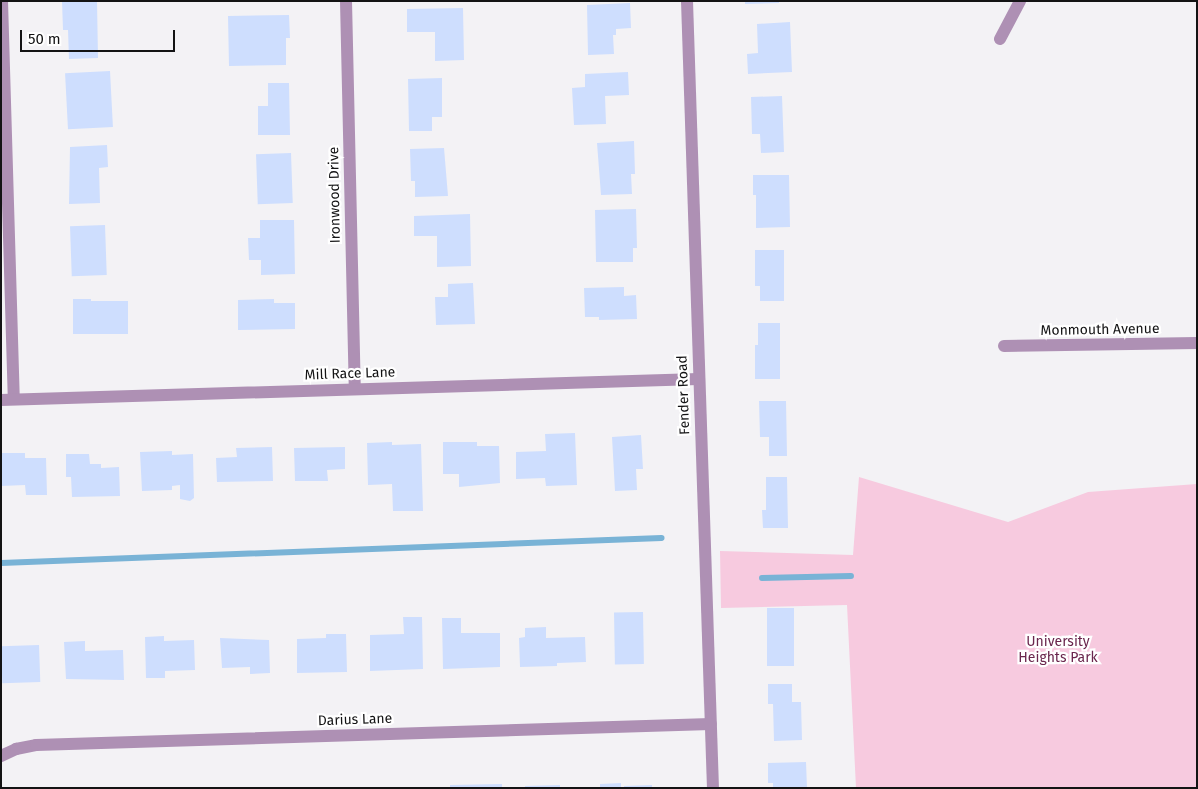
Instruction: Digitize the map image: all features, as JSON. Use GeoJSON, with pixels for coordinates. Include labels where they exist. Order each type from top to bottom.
{"type":"FeatureCollection","features":[{"type":"Feature","properties":{"kind":"street"},"geometry":{"type":"LineString","coordinates":[[2,1],[8,400]]}},
{"type":"Feature","properties":{"kind":"street","name":"Ironwood Drive"},"geometry":{"type":"LineString","coordinates":[[346,1],[355,389]]}},
{"type":"Feature","properties":{"kind":"street","name":"Fender Road"},"geometry":{"type":"LineString","coordinates":[[687,1],[712,788]]}},
{"type":"Feature","properties":{"kind":"street"},"geometry":{"type":"LineString","coordinates":[[1000,39],[1020,1]]}},
{"type":"Feature","properties":{"kind":"street","name":"Monmouth Avenue"},"geometry":{"type":"LineString","coordinates":[[1004,346],[1197,343]]}},
{"type":"Feature","properties":{"kind":"street","name":"Mill Race Lane"},"geometry":{"type":"LineString","coordinates":[[8,400],[699,379]]}},
{"type":"Feature","properties":{"kind":"street","name":"Darius Lane"},"geometry":{"type":"LineString","coordinates":[[1,756],[16,749],[36,745],[711,724]]}},
{"type":"Feature","properties":{"kind":"green space","name":"University Heights Park"},"geometry":{"type":"Polygon","coordinates":[[[859,477],[1008,522],[1088,492],[1197,484],[1197,788],[856,788],[847,605],[721,608],[720,551],[853,555],[859,477]]]}},
{"type":"Feature","properties":{"kind":"building"},"geometry":{"type":"Polygon","coordinates":[[[62,1],[97,1],[98,58],[69,59],[68,30],[63,30],[62,1]]]}},
{"type":"Feature","properties":{"kind":"building"},"geometry":{"type":"Polygon","coordinates":[[[745,1],[779,1],[779,3],[745,4],[745,1]]]}},
{"type":"Feature","properties":{"kind":"building"},"geometry":{"type":"Polygon","coordinates":[[[630,3],[631,28],[616,29],[616,35],[613,35],[614,54],[588,55],[587,5],[630,3]]]}},
{"type":"Feature","properties":{"kind":"building"},"geometry":{"type":"Polygon","coordinates":[[[463,8],[464,60],[435,61],[435,32],[407,32],[407,9],[463,8]]]}},
{"type":"Feature","properties":{"kind":"building"},"geometry":{"type":"Polygon","coordinates":[[[289,15],[290,38],[286,38],[286,65],[229,66],[228,16],[289,15]]]}},
{"type":"Feature","properties":{"kind":"building"},"geometry":{"type":"Polygon","coordinates":[[[790,22],[792,72],[748,74],[747,54],[758,53],[757,24],[790,22]]]}},
{"type":"Feature","properties":{"kind":"building"},"geometry":{"type":"Polygon","coordinates":[[[110,71],[113,127],[68,129],[65,73],[110,71]]]}},
{"type":"Feature","properties":{"kind":"building"},"geometry":{"type":"Polygon","coordinates":[[[628,72],[629,95],[605,96],[606,124],[574,125],[572,88],[585,87],[585,74],[628,72]]]}},
{"type":"Feature","properties":{"kind":"building"},"geometry":{"type":"Polygon","coordinates":[[[442,78],[442,117],[432,117],[432,131],[409,131],[408,79],[442,78]]]}},
{"type":"Feature","properties":{"kind":"building"},"geometry":{"type":"Polygon","coordinates":[[[268,83],[289,83],[290,135],[258,135],[258,106],[268,106],[268,83]]]}},
{"type":"Feature","properties":{"kind":"building"},"geometry":{"type":"Polygon","coordinates":[[[782,96],[784,152],[761,153],[760,134],[752,134],[751,97],[782,96]]]}},
{"type":"Feature","properties":{"kind":"building"},"geometry":{"type":"Polygon","coordinates":[[[634,141],[635,174],[631,174],[632,194],[601,195],[597,143],[634,141]]]}},
{"type":"Feature","properties":{"kind":"building"},"geometry":{"type":"Polygon","coordinates":[[[107,145],[108,167],[99,168],[100,203],[69,204],[70,147],[107,145]]]}},
{"type":"Feature","properties":{"kind":"building"},"geometry":{"type":"Polygon","coordinates":[[[444,148],[448,196],[415,197],[415,181],[411,181],[410,149],[444,148]]]}},
{"type":"Feature","properties":{"kind":"building"},"geometry":{"type":"Polygon","coordinates":[[[291,153],[293,203],[258,204],[256,154],[291,153]]]}},
{"type":"Feature","properties":{"kind":"building"},"geometry":{"type":"Polygon","coordinates":[[[753,175],[789,175],[790,227],[756,228],[756,195],[753,195],[753,175]]]}},
{"type":"Feature","properties":{"kind":"building"},"geometry":{"type":"Polygon","coordinates":[[[636,209],[637,248],[633,248],[633,262],[596,262],[595,210],[636,209]]]}},
{"type":"Feature","properties":{"kind":"building"},"geometry":{"type":"Polygon","coordinates":[[[470,214],[471,266],[437,267],[437,236],[414,236],[414,216],[470,214]]]}},
{"type":"Feature","properties":{"kind":"building"},"geometry":{"type":"Polygon","coordinates":[[[260,220],[294,220],[295,274],[261,275],[261,260],[249,260],[248,238],[260,238],[260,220]]]}},
{"type":"Feature","properties":{"kind":"building"},"geometry":{"type":"Polygon","coordinates":[[[105,225],[107,275],[72,276],[70,226],[105,225]]]}},
{"type":"Feature","properties":{"kind":"building"},"geometry":{"type":"Polygon","coordinates":[[[755,250],[784,250],[784,301],[760,301],[760,286],[755,286],[755,250]]]}},
{"type":"Feature","properties":{"kind":"building"},"geometry":{"type":"Polygon","coordinates":[[[473,283],[475,324],[436,325],[435,297],[448,297],[448,284],[473,283]]]}},
{"type":"Feature","properties":{"kind":"building"},"geometry":{"type":"Polygon","coordinates":[[[624,287],[624,296],[636,295],[637,319],[599,320],[599,317],[585,317],[584,288],[624,287]]]}},
{"type":"Feature","properties":{"kind":"building"},"geometry":{"type":"Polygon","coordinates":[[[73,299],[128,301],[128,334],[73,334],[73,299]]]}},
{"type":"Feature","properties":{"kind":"building"},"geometry":{"type":"Polygon","coordinates":[[[274,299],[274,303],[295,303],[295,329],[238,330],[238,300],[274,299]]]}},
{"type":"Feature","properties":{"kind":"building"},"geometry":{"type":"Polygon","coordinates":[[[758,323],[780,323],[780,379],[755,379],[755,345],[758,345],[758,323]]]}},
{"type":"Feature","properties":{"kind":"building"},"geometry":{"type":"Polygon","coordinates":[[[759,401],[786,401],[787,456],[769,456],[769,437],[760,437],[759,401]]]}},
{"type":"Feature","properties":{"kind":"building"},"geometry":{"type":"Polygon","coordinates":[[[575,433],[577,485],[546,486],[545,478],[516,479],[516,452],[546,451],[545,434],[575,433]]]}},
{"type":"Feature","properties":{"kind":"building"},"geometry":{"type":"Polygon","coordinates":[[[641,435],[643,469],[636,469],[637,490],[615,491],[612,437],[641,435]]]}},
{"type":"Feature","properties":{"kind":"building"},"geometry":{"type":"Polygon","coordinates":[[[392,442],[392,445],[421,444],[423,511],[393,511],[392,484],[368,485],[367,443],[392,442]]]}},
{"type":"Feature","properties":{"kind":"building"},"geometry":{"type":"Polygon","coordinates":[[[443,442],[477,442],[477,446],[499,446],[500,483],[459,487],[459,474],[443,474],[443,442]]]}},
{"type":"Feature","properties":{"kind":"building"},"geometry":{"type":"Polygon","coordinates":[[[272,447],[273,481],[217,482],[216,458],[237,457],[236,448],[272,447]]]}},
{"type":"Feature","properties":{"kind":"building"},"geometry":{"type":"Polygon","coordinates":[[[345,447],[345,469],[327,470],[328,481],[295,481],[294,448],[345,447]]]}},
{"type":"Feature","properties":{"kind":"building"},"geometry":{"type":"Polygon","coordinates":[[[172,451],[172,455],[193,454],[194,498],[190,501],[180,499],[180,485],[172,486],[172,490],[142,491],[140,452],[172,451]]]}},
{"type":"Feature","properties":{"kind":"building"},"geometry":{"type":"Polygon","coordinates":[[[1,453],[25,453],[25,458],[46,458],[47,495],[26,495],[25,485],[1,486],[1,453]]]}},
{"type":"Feature","properties":{"kind":"building"},"geometry":{"type":"Polygon","coordinates":[[[66,454],[89,454],[90,464],[101,464],[101,468],[119,467],[120,496],[72,497],[71,477],[66,477],[66,454]]]}},
{"type":"Feature","properties":{"kind":"building"},"geometry":{"type":"Polygon","coordinates":[[[766,477],[787,477],[788,528],[763,528],[762,510],[766,510],[766,477]]]}},
{"type":"Feature","properties":{"kind":"building"},"geometry":{"type":"Polygon","coordinates":[[[767,608],[794,608],[794,666],[767,666],[767,608]]]}},
{"type":"Feature","properties":{"kind":"building"},"geometry":{"type":"Polygon","coordinates":[[[643,612],[644,664],[615,664],[614,613],[643,612]]]}},
{"type":"Feature","properties":{"kind":"building"},"geometry":{"type":"Polygon","coordinates":[[[403,617],[422,617],[423,669],[370,671],[370,635],[404,634],[403,617]]]}},
{"type":"Feature","properties":{"kind":"building"},"geometry":{"type":"Polygon","coordinates":[[[442,618],[461,618],[461,633],[500,633],[500,667],[443,669],[442,618]]]}},
{"type":"Feature","properties":{"kind":"building"},"geometry":{"type":"Polygon","coordinates":[[[546,627],[546,638],[585,637],[586,662],[557,663],[557,666],[520,667],[519,638],[525,637],[525,628],[546,627]]]}},
{"type":"Feature","properties":{"kind":"building"},"geometry":{"type":"Polygon","coordinates":[[[326,634],[346,634],[347,672],[297,673],[297,639],[326,638],[326,634]]]}},
{"type":"Feature","properties":{"kind":"building"},"geometry":{"type":"Polygon","coordinates":[[[164,636],[164,641],[194,640],[195,670],[165,671],[165,678],[146,678],[145,637],[164,636]]]}},
{"type":"Feature","properties":{"kind":"building"},"geometry":{"type":"Polygon","coordinates":[[[220,638],[269,640],[270,673],[250,674],[250,667],[222,668],[220,638]]]}},
{"type":"Feature","properties":{"kind":"building"},"geometry":{"type":"Polygon","coordinates":[[[85,641],[85,651],[123,650],[124,680],[66,679],[64,642],[85,641]]]}},
{"type":"Feature","properties":{"kind":"building"},"geometry":{"type":"Polygon","coordinates":[[[39,645],[40,682],[2,683],[1,646],[39,645]]]}},
{"type":"Feature","properties":{"kind":"building"},"geometry":{"type":"Polygon","coordinates":[[[768,684],[792,684],[792,702],[801,702],[802,740],[774,741],[773,704],[768,704],[768,684]]]}},
{"type":"Feature","properties":{"kind":"building"},"geometry":{"type":"Polygon","coordinates":[[[806,762],[807,788],[773,788],[773,783],[768,783],[768,763],[806,762]]]}},
{"type":"Feature","properties":{"kind":"building"},"geometry":{"type":"Polygon","coordinates":[[[621,783],[621,788],[600,788],[600,784],[621,783]]]}},
{"type":"Feature","properties":{"kind":"building"},"geometry":{"type":"Polygon","coordinates":[[[502,784],[502,788],[450,788],[450,785],[502,784]]]}},
{"type":"Feature","properties":{"kind":"building"},"geometry":{"type":"Polygon","coordinates":[[[560,785],[560,788],[525,788],[525,786],[560,785]]]}},
{"type":"Feature","properties":{"kind":"building"},"geometry":{"type":"Polygon","coordinates":[[[652,785],[652,788],[624,788],[624,786],[652,785]]]}},
{"type":"Feature","properties":{"kind":"waterway"},"geometry":{"type":"LineString","coordinates":[[1,563],[662,538]]}},
{"type":"Feature","properties":{"kind":"waterway"},"geometry":{"type":"LineString","coordinates":[[762,578],[851,576]]}}]}
